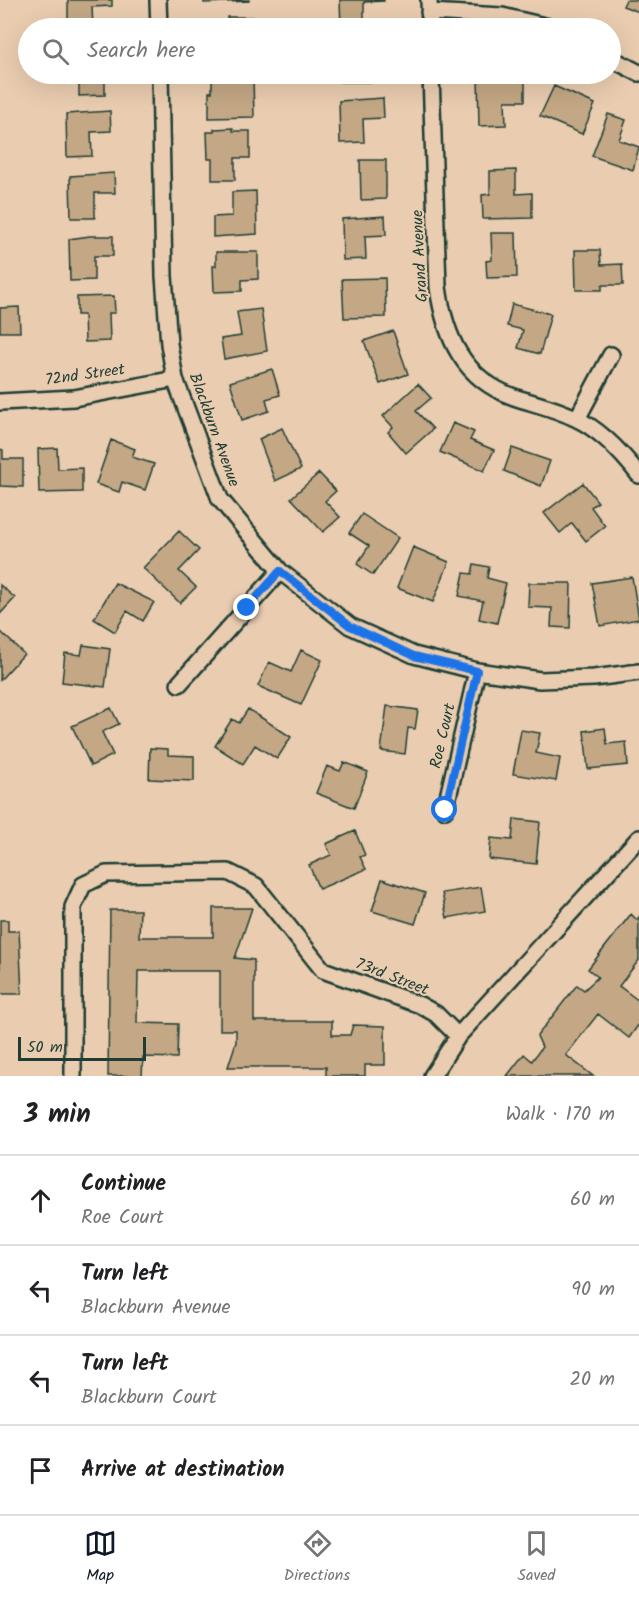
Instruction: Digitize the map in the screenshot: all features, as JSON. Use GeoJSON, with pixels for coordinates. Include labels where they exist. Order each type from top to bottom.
{"type":"FeatureCollection","features":[{"type":"Feature","properties":{"kind":"street"},"geometry":{"type":"LineString","coordinates":[[158,0],[159,18]]}},
{"type":"Feature","properties":{"kind":"street"},"geometry":{"type":"LineString","coordinates":[[429,6],[510,18]]}},
{"type":"Feature","properties":{"kind":"street"},"geometry":{"type":"LineString","coordinates":[[621,64],[639,73]]}},
{"type":"Feature","properties":{"kind":"street","name":"Blackburn Avenue"},"geometry":{"type":"LineString","coordinates":[[160,84],[164,276],[175,379],[220,500],[280,571],[350,626],[414,656],[477,671],[540,680],[594,678],[639,672]]}},
{"type":"Feature","properties":{"kind":"street","name":"Grand Avenue"},"geometry":{"type":"LineString","coordinates":[[431,84],[438,287],[442,316],[449,339],[469,367],[489,385],[577,419],[624,456],[639,475]]}},
{"type":"Feature","properties":{"kind":"street"},"geometry":{"type":"LineString","coordinates":[[577,419],[611,354]]}},
{"type":"Feature","properties":{"kind":"street","name":"72nd Street"},"geometry":{"type":"LineString","coordinates":[[0,402],[74,399],[175,379]]}},
{"type":"Feature","properties":{"kind":"street"},"geometry":{"type":"LineString","coordinates":[[179,684],[280,571]]}},
{"type":"Feature","properties":{"kind":"street","name":"Roe Court"},"geometry":{"type":"LineString","coordinates":[[445,810],[477,671]]}},
{"type":"Feature","properties":{"kind":"street"},"geometry":{"type":"LineString","coordinates":[[432,1076],[458,1036],[639,838]]}},
{"type":"Feature","properties":{"kind":"street","name":"73rd Street"},"geometry":{"type":"LineString","coordinates":[[73,1076],[73,907],[82,885],[106,874],[228,872],[256,886],[323,970],[420,1005],[436,1014],[458,1036]]}},
{"type":"Feature","properties":{"kind":"building"},"geometry":{"type":"Polygon","coordinates":[[[68,0],[112,0],[112,6],[92,7],[93,18],[68,18],[68,0]]]}},
{"type":"Feature","properties":{"kind":"building"},"geometry":{"type":"Polygon","coordinates":[[[204,0],[249,0],[249,1],[204,3],[204,0]]]}},
{"type":"Feature","properties":{"kind":"building"},"geometry":{"type":"Polygon","coordinates":[[[340,0],[384,0],[364,2],[364,18],[341,18],[340,0]]]}},
{"type":"Feature","properties":{"kind":"building"},"geometry":{"type":"Polygon","coordinates":[[[626,0],[639,0],[639,12],[623,6],[626,0]]]}},
{"type":"Feature","properties":{"kind":"building"},"geometry":{"type":"Polygon","coordinates":[[[227,17],[252,17],[252,18],[227,17]]]}},
{"type":"Feature","properties":{"kind":"building"},"geometry":{"type":"Polygon","coordinates":[[[79,84],[105,84],[105,95],[79,96],[79,84]]]}},
{"type":"Feature","properties":{"kind":"building"},"geometry":{"type":"Polygon","coordinates":[[[212,84],[253,84],[254,117],[209,118],[209,92],[212,92],[212,84]]]}},
{"type":"Feature","properties":{"kind":"building"},"geometry":{"type":"Polygon","coordinates":[[[478,84],[525,84],[525,101],[505,101],[506,125],[479,126],[478,84]]]}},
{"type":"Feature","properties":{"kind":"building"},"geometry":{"type":"Polygon","coordinates":[[[554,86],[595,104],[582,134],[540,116],[554,86]]]}},
{"type":"Feature","properties":{"kind":"building"},"geometry":{"type":"Polygon","coordinates":[[[383,98],[384,118],[363,119],[364,142],[340,143],[339,101],[383,98]]]}},
{"type":"Feature","properties":{"kind":"building"},"geometry":{"type":"Polygon","coordinates":[[[110,111],[111,131],[91,132],[92,156],[67,157],[66,114],[110,111]]]}},
{"type":"Feature","properties":{"kind":"building"},"geometry":{"type":"Polygon","coordinates":[[[608,114],[626,120],[619,140],[639,147],[633,170],[592,156],[608,114]]]}},
{"type":"Feature","properties":{"kind":"building"},"geometry":{"type":"Polygon","coordinates":[[[233,128],[233,131],[250,131],[250,158],[235,158],[235,180],[212,180],[212,159],[208,159],[207,132],[214,132],[214,129],[233,128]]]}},
{"type":"Feature","properties":{"kind":"building"},"geometry":{"type":"Polygon","coordinates":[[[360,160],[386,160],[386,199],[361,200],[360,160]]]}},
{"type":"Feature","properties":{"kind":"building"},"geometry":{"type":"Polygon","coordinates":[[[516,170],[516,194],[532,193],[532,218],[483,219],[482,195],[490,194],[490,171],[516,170]]]}},
{"type":"Feature","properties":{"kind":"building"},"geometry":{"type":"Polygon","coordinates":[[[114,173],[115,193],[95,193],[95,218],[71,218],[70,176],[114,173]]]}},
{"type":"Feature","properties":{"kind":"building"},"geometry":{"type":"Polygon","coordinates":[[[256,191],[257,234],[213,237],[213,217],[232,216],[232,192],[256,191]]]}},
{"type":"Feature","properties":{"kind":"building"},"geometry":{"type":"Polygon","coordinates":[[[385,216],[386,235],[365,236],[366,259],[343,260],[342,219],[385,216]]]}},
{"type":"Feature","properties":{"kind":"building"},"geometry":{"type":"Polygon","coordinates":[[[491,233],[516,233],[517,277],[487,278],[486,261],[492,260],[491,233]]]}},
{"type":"Feature","properties":{"kind":"building"},"geometry":{"type":"Polygon","coordinates":[[[113,236],[113,256],[94,256],[94,280],[70,281],[69,239],[113,236]]]}},
{"type":"Feature","properties":{"kind":"building"},"geometry":{"type":"Polygon","coordinates":[[[575,250],[600,250],[601,265],[622,264],[623,285],[602,285],[602,290],[576,290],[575,250]]]}},
{"type":"Feature","properties":{"kind":"building"},"geometry":{"type":"Polygon","coordinates":[[[216,252],[258,252],[258,279],[242,280],[242,291],[214,292],[213,266],[216,266],[216,252]]]}},
{"type":"Feature","properties":{"kind":"building"},"geometry":{"type":"Polygon","coordinates":[[[385,278],[386,317],[344,318],[342,279],[385,278]]]}},
{"type":"Feature","properties":{"kind":"building"},"geometry":{"type":"Polygon","coordinates":[[[114,296],[115,313],[109,313],[110,341],[85,342],[84,315],[77,315],[77,297],[114,296]]]}},
{"type":"Feature","properties":{"kind":"building"},"geometry":{"type":"Polygon","coordinates":[[[512,304],[551,314],[540,354],[518,348],[523,330],[507,326],[512,304]]]}},
{"type":"Feature","properties":{"kind":"building"},"geometry":{"type":"Polygon","coordinates":[[[19,307],[20,332],[0,332],[0,308],[19,307]]]}},
{"type":"Feature","properties":{"kind":"building"},"geometry":{"type":"Polygon","coordinates":[[[261,309],[267,351],[224,359],[221,339],[241,336],[237,312],[261,309]]]}},
{"type":"Feature","properties":{"kind":"building"},"geometry":{"type":"Polygon","coordinates":[[[393,331],[408,374],[380,384],[364,341],[393,331]]]}},
{"type":"Feature","properties":{"kind":"building"},"geometry":{"type":"Polygon","coordinates":[[[272,369],[280,395],[266,399],[269,411],[242,420],[230,382],[272,369]]]}},
{"type":"Feature","properties":{"kind":"building"},"geometry":{"type":"Polygon","coordinates":[[[418,384],[431,398],[416,411],[433,429],[406,453],[388,432],[393,427],[383,416],[418,384]]]}},
{"type":"Feature","properties":{"kind":"building"},"geometry":{"type":"Polygon","coordinates":[[[453,423],[474,432],[470,440],[494,450],[484,471],[440,452],[453,423]]]}},
{"type":"Feature","properties":{"kind":"building"},"geometry":{"type":"Polygon","coordinates":[[[282,428],[301,469],[275,481],[259,439],[282,428]]]}},
{"type":"Feature","properties":{"kind":"building"},"geometry":{"type":"Polygon","coordinates":[[[111,440],[135,449],[132,457],[154,464],[145,490],[122,482],[119,492],[96,484],[111,440]]]}},
{"type":"Feature","properties":{"kind":"building"},"geometry":{"type":"Polygon","coordinates":[[[57,448],[58,469],[82,468],[82,492],[39,493],[38,449],[57,448]]]}},
{"type":"Feature","properties":{"kind":"building"},"geometry":{"type":"Polygon","coordinates":[[[512,448],[550,461],[541,486],[504,471],[512,448]]]}},
{"type":"Feature","properties":{"kind":"building"},"geometry":{"type":"Polygon","coordinates":[[[0,449],[3,450],[3,459],[23,459],[23,487],[0,486],[0,449]]]}},
{"type":"Feature","properties":{"kind":"building"},"geometry":{"type":"Polygon","coordinates":[[[319,473],[336,491],[325,501],[340,517],[323,532],[291,498],[319,473]]]}},
{"type":"Feature","properties":{"kind":"building"},"geometry":{"type":"Polygon","coordinates":[[[583,483],[598,502],[591,507],[605,526],[586,541],[572,523],[560,533],[544,513],[583,483]]]}},
{"type":"Feature","properties":{"kind":"building"},"geometry":{"type":"Polygon","coordinates":[[[362,514],[398,538],[373,575],[357,564],[369,546],[349,533],[362,514]]]}},
{"type":"Feature","properties":{"kind":"building"},"geometry":{"type":"Polygon","coordinates":[[[179,531],[199,550],[179,571],[196,587],[180,603],[143,568],[179,531]]]}},
{"type":"Feature","properties":{"kind":"building"},"geometry":{"type":"Polygon","coordinates":[[[413,547],[449,562],[433,602],[397,588],[413,547]]]}},
{"type":"Feature","properties":{"kind":"building"},"geometry":{"type":"Polygon","coordinates":[[[474,564],[489,567],[487,578],[506,583],[497,623],[479,619],[483,601],[459,596],[464,573],[472,574],[474,564]]]}},
{"type":"Feature","properties":{"kind":"building"},"geometry":{"type":"Polygon","coordinates":[[[632,577],[639,619],[600,626],[592,583],[632,577]]]}},
{"type":"Feature","properties":{"kind":"building"},"geometry":{"type":"Polygon","coordinates":[[[115,583],[154,602],[143,621],[127,611],[115,632],[94,619],[115,583]]]}},
{"type":"Feature","properties":{"kind":"building"},"geometry":{"type":"Polygon","coordinates":[[[529,583],[571,583],[570,628],[551,627],[552,608],[528,607],[529,583]]]}},
{"type":"Feature","properties":{"kind":"building"},"geometry":{"type":"Polygon","coordinates":[[[0,585],[15,598],[0,614],[0,585]]]}},
{"type":"Feature","properties":{"kind":"building"},"geometry":{"type":"Polygon","coordinates":[[[0,631],[24,654],[0,680],[0,631]]]}},
{"type":"Feature","properties":{"kind":"building"},"geometry":{"type":"Polygon","coordinates":[[[83,645],[110,649],[105,687],[62,682],[65,653],[81,655],[83,645]]]}},
{"type":"Feature","properties":{"kind":"building"},"geometry":{"type":"Polygon","coordinates":[[[301,650],[322,660],[301,705],[258,686],[269,662],[291,672],[301,650]]]}},
{"type":"Feature","properties":{"kind":"building"},"geometry":{"type":"Polygon","coordinates":[[[387,706],[418,710],[415,729],[408,728],[405,754],[381,751],[387,706]]]}},
{"type":"Feature","properties":{"kind":"building"},"geometry":{"type":"Polygon","coordinates":[[[111,708],[119,724],[102,732],[113,755],[91,766],[72,726],[111,708]]]}},
{"type":"Feature","properties":{"kind":"building"},"geometry":{"type":"Polygon","coordinates":[[[248,709],[291,737],[277,759],[255,745],[243,764],[215,746],[232,719],[239,723],[248,709]]]}},
{"type":"Feature","properties":{"kind":"building"},"geometry":{"type":"Polygon","coordinates":[[[605,728],[607,744],[626,742],[628,765],[588,769],[584,731],[605,728]]]}},
{"type":"Feature","properties":{"kind":"building"},"geometry":{"type":"Polygon","coordinates":[[[521,730],[540,733],[536,753],[560,758],[556,781],[513,774],[521,730]]]}},
{"type":"Feature","properties":{"kind":"building"},"geometry":{"type":"Polygon","coordinates":[[[150,748],[168,749],[168,755],[194,756],[194,781],[149,779],[150,748]]]}},
{"type":"Feature","properties":{"kind":"building"},"geometry":{"type":"Polygon","coordinates":[[[344,762],[368,772],[354,808],[316,793],[327,766],[340,771],[344,762]]]}},
{"type":"Feature","properties":{"kind":"building"},"geometry":{"type":"Polygon","coordinates":[[[514,819],[540,822],[536,864],[489,859],[491,838],[512,840],[514,819]]]}},
{"type":"Feature","properties":{"kind":"building"},"geometry":{"type":"Polygon","coordinates":[[[355,831],[365,855],[360,857],[366,869],[319,889],[309,865],[331,855],[326,844],[355,831]]]}},
{"type":"Feature","properties":{"kind":"building"},"geometry":{"type":"Polygon","coordinates":[[[382,879],[425,893],[415,924],[372,911],[382,879]]]}},
{"type":"Feature","properties":{"kind":"building"},"geometry":{"type":"Polygon","coordinates":[[[481,887],[485,911],[447,918],[442,893],[481,887]]]}},
{"type":"Feature","properties":{"kind":"building"},"geometry":{"type":"Polygon","coordinates":[[[213,908],[252,908],[235,958],[254,960],[254,1021],[332,1021],[332,1035],[350,1035],[353,1025],[385,1026],[385,1065],[365,1065],[365,1076],[326,1076],[326,1067],[228,1067],[236,1042],[236,1030],[220,1030],[220,971],[138,971],[137,1023],[178,1024],[177,1058],[143,1057],[142,1076],[108,1076],[110,910],[140,910],[139,937],[213,937],[213,908]]]}},
{"type":"Feature","properties":{"kind":"building"},"geometry":{"type":"Polygon","coordinates":[[[631,914],[637,920],[639,917],[639,960],[619,986],[639,1001],[639,1024],[629,1038],[598,1014],[566,1055],[593,1076],[507,1076],[524,1054],[532,1061],[542,1047],[537,1036],[577,985],[584,990],[598,977],[588,969],[631,914]]]}},
{"type":"Feature","properties":{"kind":"building"},"geometry":{"type":"Polygon","coordinates":[[[0,920],[8,920],[8,931],[19,931],[22,994],[0,994],[0,920]]]}},
{"type":"Feature","properties":{"kind":"route"},"geometry":{"type":"LineString","coordinates":[[247,608],[280,571],[350,626],[414,656],[477,671],[445,810]]}}]}
